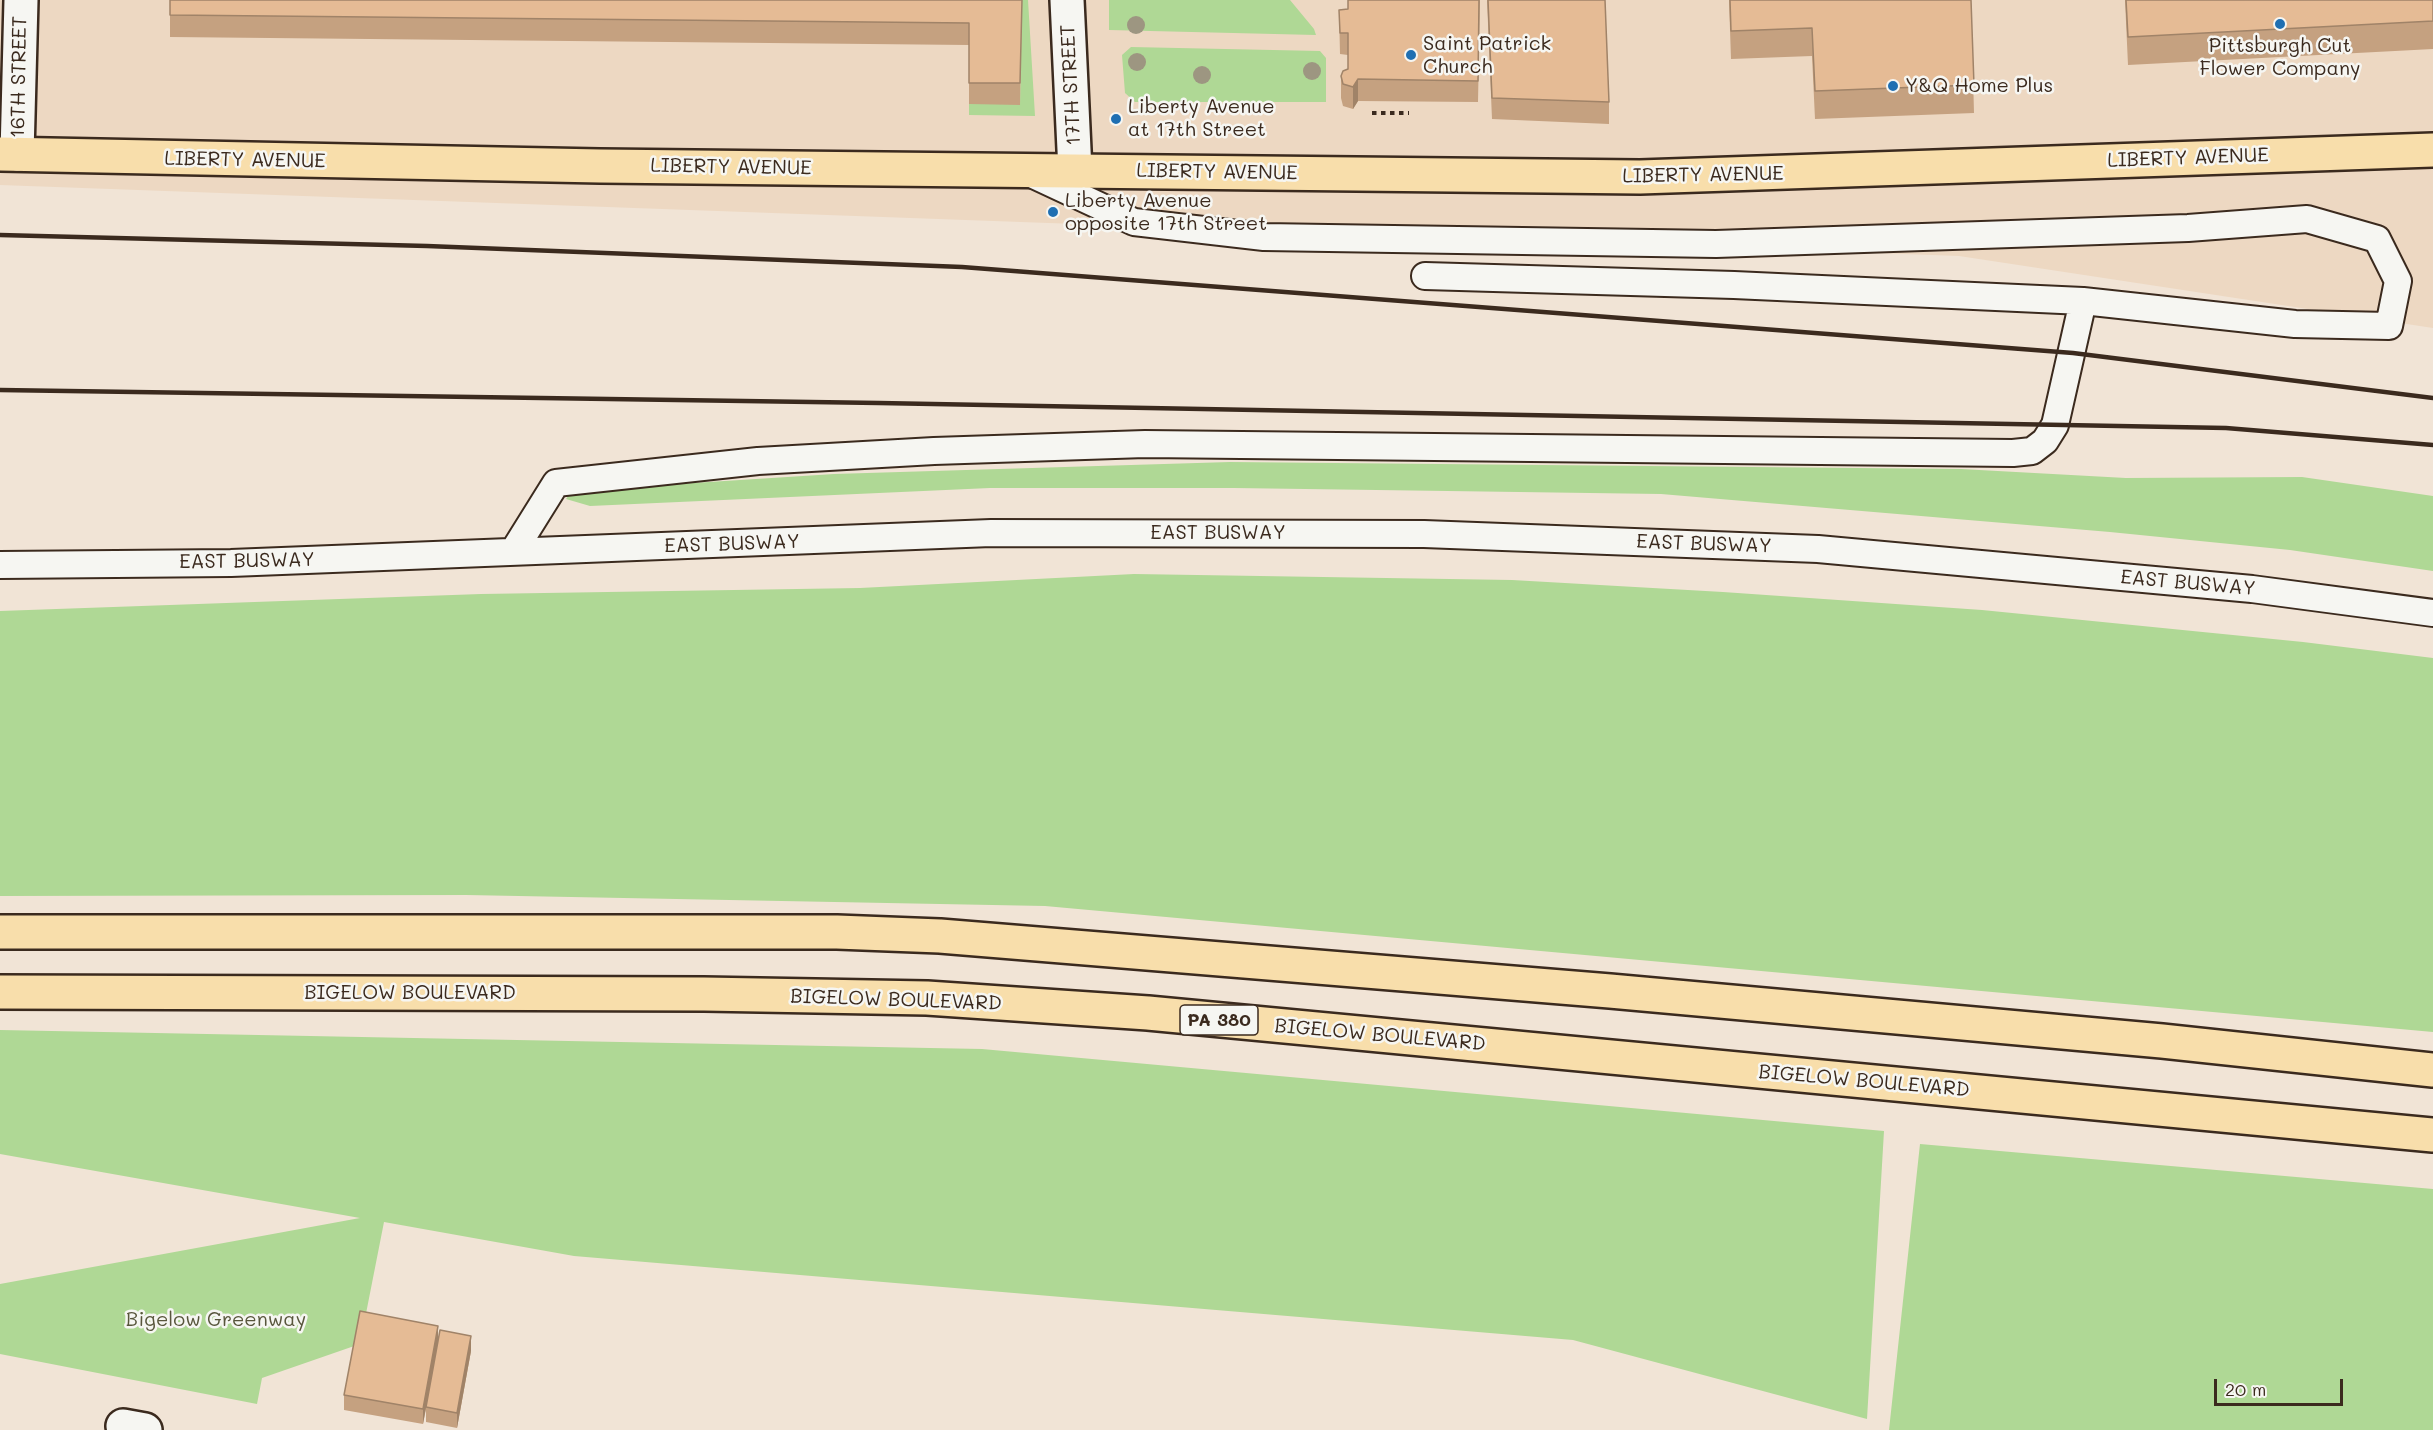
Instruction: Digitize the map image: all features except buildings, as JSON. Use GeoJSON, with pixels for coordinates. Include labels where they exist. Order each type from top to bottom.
{"type":"FeatureCollection","features":[{"type":"Feature","properties":{"kind":"main road","name":"LIBERTY AVENUE"},"geometry":{"type":"LineString","coordinates":[[8,154],[576,165],[1640,177],[2433,150]]}},
{"type":"Feature","properties":{"kind":"main road"},"geometry":{"type":"LineString","coordinates":[[0,932],[837,932],[940,936],[2033,1029],[2433,1070]]}},
{"type":"Feature","properties":{"kind":"main road","name":"BIGELOW BOULEVARD"},"geometry":{"type":"LineString","coordinates":[[0,992],[704,994],[927,998],[1160,1014],[2433,1135]]}},
{"type":"Feature","properties":{"kind":"street","name":"16TH STREET"},"geometry":{"type":"LineString","coordinates":[[8,154],[21,0]]}},
{"type":"Feature","properties":{"kind":"street","name":"17TH STREET"},"geometry":{"type":"LineString","coordinates":[[1067,0],[1075,171]]}},
{"type":"Feature","properties":{"kind":"lane"},"geometry":{"type":"LineString","coordinates":[[1022,170],[1134,222],[1264,237],[1716,244],[2188,228],[2307,219],[2377,239],[2398,281],[2400,316],[2389,326],[2295,324],[2084,301],[1734,285],[1425,276]]}},
{"type":"Feature","properties":{"kind":"lane"},"geometry":{"type":"LineString","coordinates":[[513,552],[556,483],[758,461],[934,451],[1145,444],[2013,453],[2032,451],[2045,441],[2055,425],[2084,301]]}},
{"type":"Feature","properties":{"kind":"lane","name":"EAST BUSWAY"},"geometry":{"type":"LineString","coordinates":[[0,565],[231,563],[991,532],[1424,534],[1818,549],[2252,589],[2433,613]]}},
{"type":"Feature","properties":{"kind":"path"},"geometry":{"type":"LineString","coordinates":[[1372,113],[1408,113]]}},
{"type":"Feature","properties":{"kind":"shaded area"},"geometry":{"type":"Polygon","coordinates":[[[0,0],[2433,0],[2433,328],[1959,256],[0,185],[0,0]]]}},
{"type":"Feature","properties":{"kind":"green space"},"geometry":{"type":"Polygon","coordinates":[[[1022,0],[1028,0],[1035,116],[969,115],[969,104],[1020,104],[1022,0]]]}},
{"type":"Feature","properties":{"kind":"green space"},"geometry":{"type":"Polygon","coordinates":[[[1109,0],[1290,0],[1314,29],[1316,35],[1109,30],[1109,0]]]}},
{"type":"Feature","properties":{"kind":"green space"},"geometry":{"type":"Polygon","coordinates":[[[1131,47],[1320,51],[1326,58],[1326,102],[1135,102],[1125,93],[1122,55],[1131,47]]]}},
{"type":"Feature","properties":{"kind":"green space"},"geometry":{"type":"Polygon","coordinates":[[[1230,462],[1961,469],[2126,478],[2302,477],[2433,496],[2433,571],[2290,550],[2110,532],[1661,494],[1234,488],[990,488],[590,506],[566,499],[571,492],[584,490],[834,474],[1230,462]]]}},
{"type":"Feature","properties":{"kind":"green space"},"geometry":{"type":"Polygon","coordinates":[[[1134,574],[1512,580],[1723,592],[1982,610],[2303,642],[2433,658],[2433,1032],[1045,906],[466,895],[0,896],[0,611],[481,594],[860,588],[1134,574]]]}},
{"type":"Feature","properties":{"kind":"green space","name":"Bigelow Greenway"},"geometry":{"type":"Polygon","coordinates":[[[0,1030],[982,1049],[1884,1131],[1867,1419],[1573,1340],[574,1256],[384,1222],[360,1344],[262,1378],[257,1404],[0,1354],[0,1284],[360,1218],[0,1154],[0,1030]]]}},
{"type":"Feature","properties":{"kind":"green space"},"geometry":{"type":"Polygon","coordinates":[[[1920,1144],[2433,1189],[2433,1430],[1889,1430],[1920,1144]]]}},
{"type":"Feature","properties":{"kind":"railway"},"geometry":{"type":"LineString","coordinates":[[0,235],[427,246],[962,267],[2073,353],[2433,398]]}},
{"type":"Feature","properties":{"kind":"railway"},"geometry":{"type":"LineString","coordinates":[[0,390],[879,403],[2226,428],[2433,445]]}},
{"type":"Feature","properties":{"kind":"place","name":"Pittsburgh Cut Flower Company"},"geometry":{"type":"Point","coordinates":[2280,24]}},
{"type":"Feature","properties":{"kind":"place","name":"Saint Patrick Church"},"geometry":{"type":"Point","coordinates":[1411,55]}},
{"type":"Feature","properties":{"kind":"place","name":"Y&Q Home Plus"},"geometry":{"type":"Point","coordinates":[1893,86]}},
{"type":"Feature","properties":{"kind":"place","name":"Liberty Avenue at 17th Street"},"geometry":{"type":"Point","coordinates":[1116,119]}},
{"type":"Feature","properties":{"kind":"place","name":"Liberty Avenue opposite 17th Street"},"geometry":{"type":"Point","coordinates":[1053,212]}}]}
